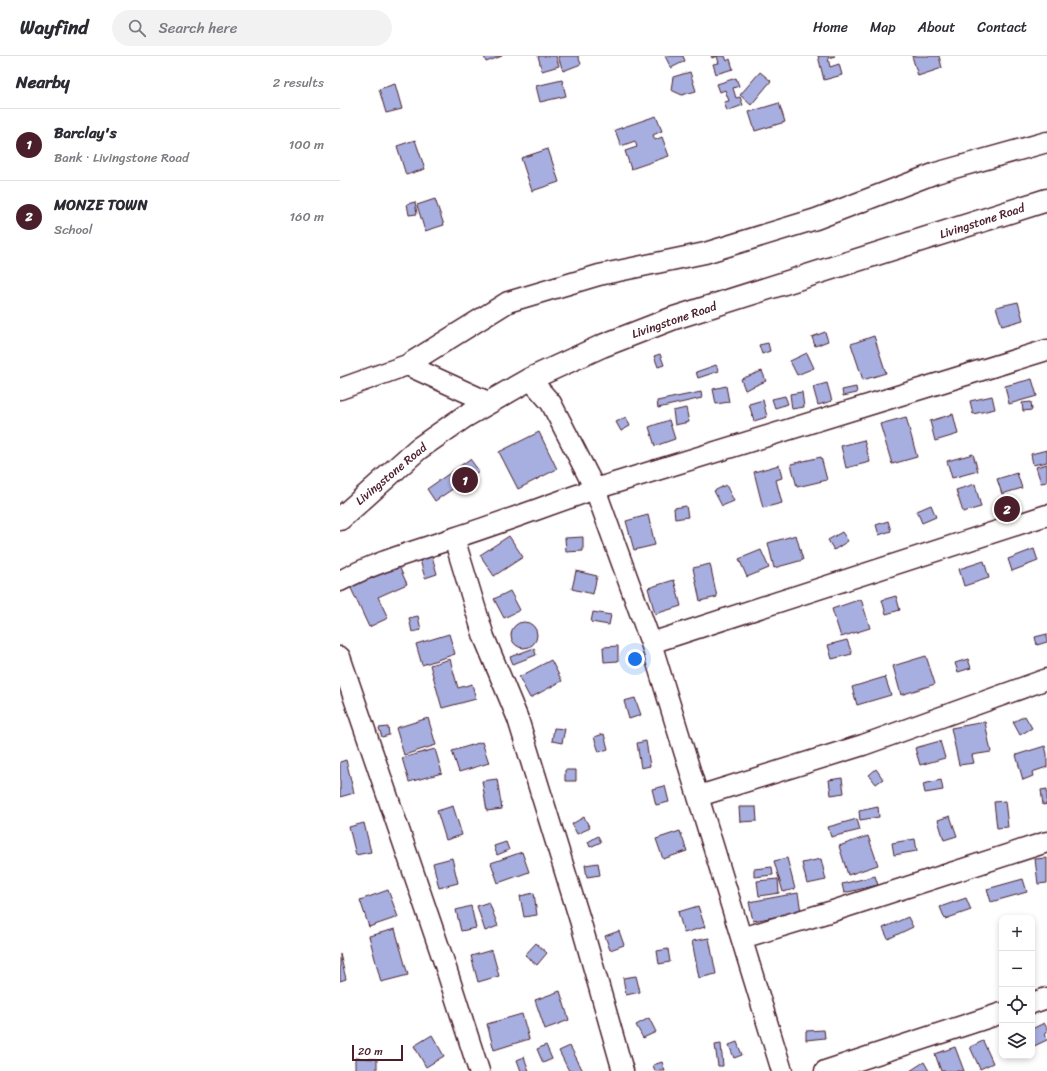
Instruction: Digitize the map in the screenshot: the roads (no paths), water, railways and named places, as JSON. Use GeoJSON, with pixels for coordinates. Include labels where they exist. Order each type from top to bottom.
{"type":"FeatureCollection","features":[{"type":"Feature","properties":{"kind":"highway","name":"Livingstone Road"},"geometry":{"type":"LineString","coordinates":[[340,519],[418,449],[488,402],[530,379],[602,346],[674,318],[1047,200]]}},
{"type":"Feature","properties":{"kind":"street"},"geometry":{"type":"LineString","coordinates":[[340,389],[407,365],[508,302],[599,275],[705,253],[816,219],[936,173],[1047,142]]}},
{"type":"Feature","properties":{"kind":"street"},"geometry":{"type":"LineString","coordinates":[[340,581],[393,557],[454,538],[595,488],[1047,350]]}},
{"type":"Feature","properties":{"kind":"street"},"geometry":{"type":"LineString","coordinates":[[407,365],[488,402]]}},
{"type":"Feature","properties":{"kind":"street"},"geometry":{"type":"LineString","coordinates":[[530,379],[551,403],[595,488],[651,643],[782,1071]]}},
{"type":"Feature","properties":{"kind":"street"},"geometry":{"type":"LineString","coordinates":[[651,643],[1047,515]]}},
{"type":"Feature","properties":{"kind":"street"},"geometry":{"type":"LineString","coordinates":[[454,538],[484,637],[518,719],[580,920],[623,1071]]}},
{"type":"Feature","properties":{"kind":"street"},"geometry":{"type":"LineString","coordinates":[[340,657],[444,959],[479,1071]]}},
{"type":"Feature","properties":{"kind":"street"},"geometry":{"type":"LineString","coordinates":[[699,796],[863,745],[1047,679]]}},
{"type":"Feature","properties":{"kind":"street"},"geometry":{"type":"LineString","coordinates":[[742,938],[836,910],[1047,842]]}},
{"type":"Feature","properties":{"kind":"street"},"geometry":{"type":"LineString","coordinates":[[1035,1002],[1047,998]]}},
{"type":"Feature","properties":{"kind":"street"},"geometry":{"type":"LineString","coordinates":[[825,1071],[999,1014]]}},
{"type":"Feature","properties":{"kind":"place","name":"Barclay's"},"geometry":{"type":"Point","coordinates":[465,480]}},
{"type":"Feature","properties":{"kind":"place","name":"MONZE TOWN"},"geometry":{"type":"Point","coordinates":[1007,509]}}]}
